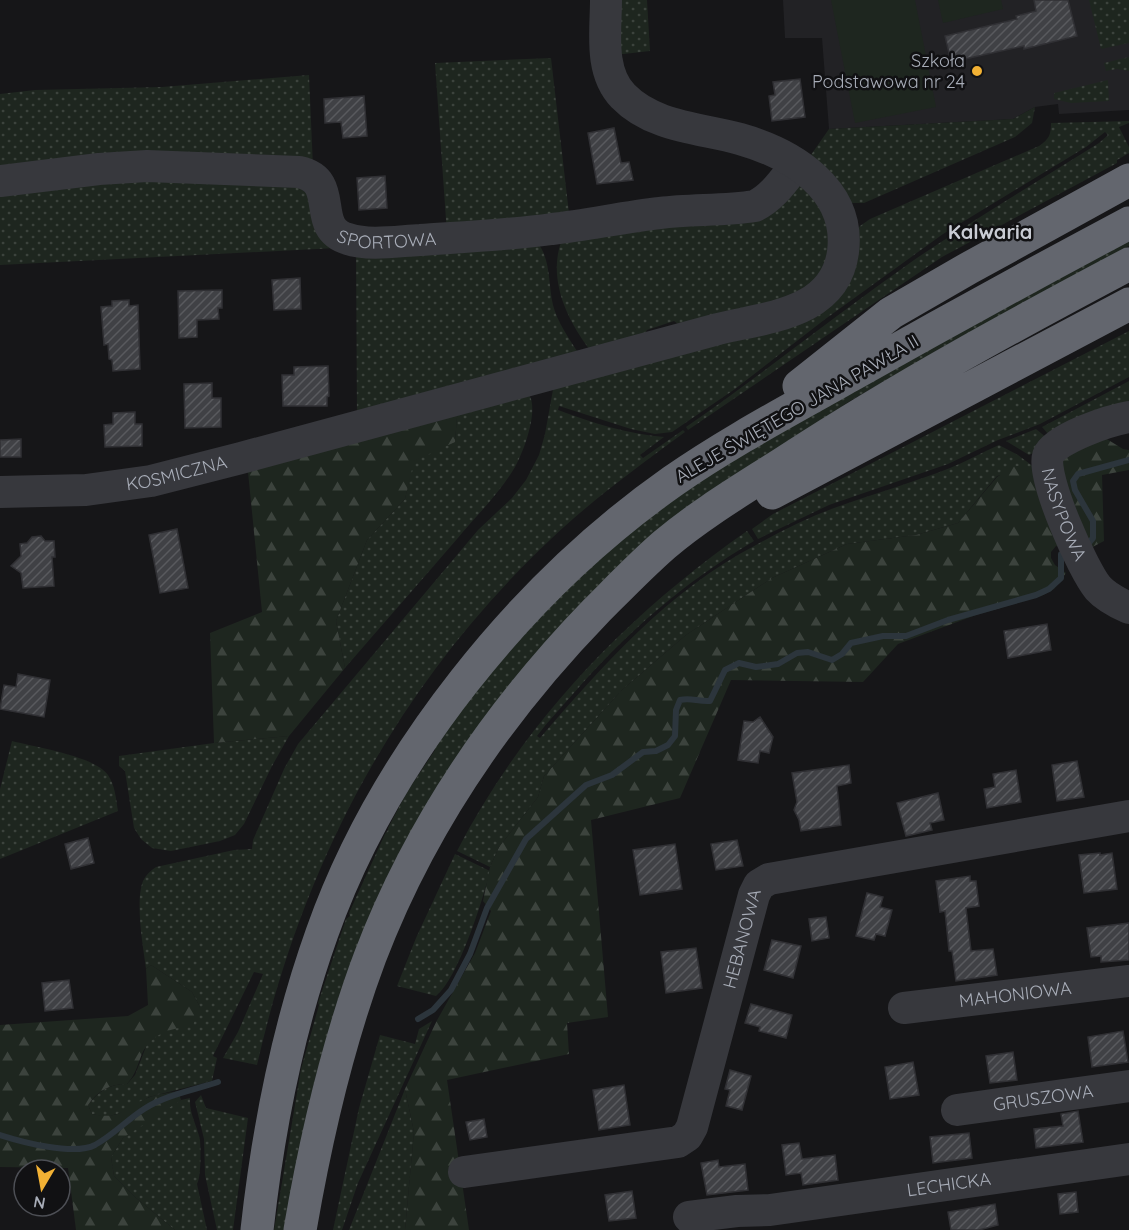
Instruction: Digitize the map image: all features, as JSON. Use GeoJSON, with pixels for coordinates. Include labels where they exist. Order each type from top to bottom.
{"type":"FeatureCollection","features":[{"type":"Feature","properties":{"kind":"highway"},"geometry":{"type":"LineString","coordinates":[[721,449],[891,314],[969,268],[1129,180]]}},
{"type":"Feature","properties":{"kind":"highway","name":"ALEJE ŚWIĘTEGO JANA PAWŁA II"},"geometry":{"type":"LineString","coordinates":[[257,1230],[272,1131],[302,996],[322,933],[345,876],[369,826],[432,726],[468,676],[506,632],[557,577],[607,532],[670,483],[721,449],[1004,289],[1129,223]]}},
{"type":"Feature","properties":{"kind":"highway","name":"ALEJE ŚWIĘTEGO JANA PAWŁA II"},"geometry":{"type":"LineString","coordinates":[[300,1230],[312,1162],[328,1094],[371,956],[401,887],[441,809],[493,732],[564,644],[663,546],[692,523],[846,422],[988,339],[1129,264]]}},
{"type":"Feature","properties":{"kind":"highway"},"geometry":{"type":"LineString","coordinates":[[692,523],[724,518],[1129,304]]}},
{"type":"Feature","properties":{"kind":"street","name":"KOSMICZNA"},"geometry":{"type":"LineString","coordinates":[[0,492],[86,490],[151,481],[718,328],[803,308],[825,292],[840,268],[844,236],[842,218],[832,198],[819,182],[796,165],[769,150],[741,140],[673,124],[649,115],[630,102],[621,94],[609,71],[606,58],[606,0]]}},
{"type":"Feature","properties":{"kind":"street","name":"SPORTOWA"},"geometry":{"type":"LineString","coordinates":[[0,181],[99,169],[147,166],[299,172],[309,174],[320,185],[331,228],[345,239],[358,241],[447,238],[549,230],[667,212],[744,207],[764,201],[773,194],[796,165]]}},
{"type":"Feature","properties":{"kind":"street","name":"NASYPOWA"},"geometry":{"type":"LineString","coordinates":[[1129,417],[1107,421],[1064,441],[1049,455],[1047,465],[1048,476],[1067,528],[1098,588],[1109,598],[1129,608]]}},
{"type":"Feature","properties":{"kind":"street","name":"HEBANOWA"},"geometry":{"type":"LineString","coordinates":[[464,1172],[678,1142],[687,1136],[692,1127],[754,895],[759,885],[769,879],[1129,816]]}},
{"type":"Feature","properties":{"kind":"street","name":"MAHONIOWA"},"geometry":{"type":"LineString","coordinates":[[904,1008],[1129,981]]}},
{"type":"Feature","properties":{"kind":"street","name":"GRUSZOWA"},"geometry":{"type":"LineString","coordinates":[[957,1110],[1129,1086]]}},
{"type":"Feature","properties":{"kind":"street","name":"LECHICKA"},"geometry":{"type":"LineString","coordinates":[[689,1217],[737,1211],[771,1220],[1129,1159]]}},
{"type":"Feature","properties":{"kind":"shaded area","name":"Szkoła Podstawowa nr 24"},"geometry":{"type":"Polygon","coordinates":[[[783,0],[1129,0],[1129,110],[1059,114],[1058,104],[1035,107],[1013,119],[829,129],[822,38],[785,38],[783,0]]]}},
{"type":"Feature","properties":{"kind":"green space"},"geometry":{"type":"Polygon","coordinates":[[[615,0],[647,0],[650,51],[615,55],[615,0]]]}},
{"type":"Feature","properties":{"kind":"green space"},"geometry":{"type":"Polygon","coordinates":[[[831,0],[915,0],[936,107],[855,123],[831,0]]]}},
{"type":"Feature","properties":{"kind":"green space"},"geometry":{"type":"Polygon","coordinates":[[[938,0],[1001,0],[1003,9],[943,23],[938,0]]]}},
{"type":"Feature","properties":{"kind":"green space"},"geometry":{"type":"Polygon","coordinates":[[[1089,0],[1129,0],[1129,43],[1101,49],[1089,0]]]}},
{"type":"Feature","properties":{"kind":"green space"},"geometry":{"type":"Polygon","coordinates":[[[1129,57],[1129,71],[1117,69],[1106,71],[1104,63],[1129,57]]]}},
{"type":"Feature","properties":{"kind":"green space"},"geometry":{"type":"Polygon","coordinates":[[[551,58],[570,222],[447,234],[435,63],[551,58]]]}},
{"type":"Feature","properties":{"kind":"green space"},"geometry":{"type":"Polygon","coordinates":[[[309,75],[313,167],[0,176],[0,94],[35,90],[162,87],[309,75]]]}},
{"type":"Feature","properties":{"kind":"green space"},"geometry":{"type":"Polygon","coordinates":[[[1108,80],[1109,101],[1071,103],[1054,99],[1054,93],[1108,80]]]}},
{"type":"Feature","properties":{"kind":"green space"},"geometry":{"type":"Polygon","coordinates":[[[1035,107],[1032,123],[1015,137],[864,203],[848,203],[806,162],[829,129],[1013,119],[1035,107]]]}},
{"type":"Feature","properties":{"kind":"green space"},"geometry":{"type":"Polygon","coordinates":[[[1129,121],[1119,127],[1129,147],[1129,153],[1117,160],[1117,163],[942,257],[688,430],[686,427],[914,260],[1099,143],[1108,135],[1105,132],[1086,147],[943,234],[824,320],[735,389],[672,432],[655,434],[631,429],[559,406],[558,410],[623,431],[664,437],[640,455],[643,458],[683,430],[685,432],[599,497],[551,539],[496,595],[447,653],[403,715],[364,780],[330,847],[301,917],[277,990],[257,1065],[223,1058],[238,1032],[263,974],[254,972],[213,1056],[217,1058],[212,1081],[149,1097],[124,1112],[106,1117],[92,1114],[88,1105],[96,1096],[110,1087],[127,1084],[135,1075],[147,1044],[158,1034],[171,1029],[200,1007],[192,992],[151,965],[146,969],[140,912],[144,879],[156,867],[234,850],[252,849],[253,840],[284,769],[298,744],[478,530],[512,498],[526,480],[539,455],[554,384],[799,318],[854,234],[870,219],[1039,146],[1049,136],[1051,123],[1129,121]]]}},
{"type":"Feature","properties":{"kind":"green space"},"geometry":{"type":"Polygon","coordinates":[[[298,177],[336,248],[0,265],[0,185],[298,177]]]}},
{"type":"Feature","properties":{"kind":"green space"},"geometry":{"type":"Polygon","coordinates":[[[798,184],[823,199],[835,254],[804,297],[682,327],[674,321],[647,330],[638,345],[590,350],[567,313],[558,285],[558,256],[561,242],[798,184]]]}},
{"type":"Feature","properties":{"kind":"green space"},"geometry":{"type":"Polygon","coordinates":[[[1129,237],[1129,246],[950,343],[850,401],[771,453],[489,712],[442,780],[288,1230],[274,1230],[301,1069],[318,1003],[346,919],[350,916],[349,913],[388,828],[435,747],[468,701],[531,624],[622,538],[720,466],[1129,237]]]}},
{"type":"Feature","properties":{"kind":"green space"},"geometry":{"type":"Polygon","coordinates":[[[537,242],[545,256],[555,311],[577,351],[357,421],[356,246],[537,242]]]}},
{"type":"Feature","properties":{"kind":"green space"},"geometry":{"type":"Polygon","coordinates":[[[1129,331],[1129,377],[1040,424],[998,440],[948,464],[829,505],[758,539],[752,529],[773,514],[1129,331]]]}},
{"type":"Feature","properties":{"kind":"green space"},"geometry":{"type":"Polygon","coordinates":[[[1129,381],[1129,406],[1029,455],[1006,441],[1036,429],[1047,438],[1049,435],[1042,427],[1129,381]]]}},
{"type":"Feature","properties":{"kind":"green space"},"geometry":{"type":"Polygon","coordinates":[[[528,393],[531,400],[532,419],[519,460],[509,477],[345,668],[336,621],[367,540],[405,499],[413,461],[455,441],[458,405],[528,393]]]}},
{"type":"Feature","properties":{"kind":"green space"},"geometry":{"type":"Polygon","coordinates":[[[458,405],[455,442],[414,461],[405,499],[367,540],[336,621],[345,668],[289,736],[214,743],[210,633],[262,612],[247,462],[458,405]]]}},
{"type":"Feature","properties":{"kind":"green space"},"geometry":{"type":"Polygon","coordinates":[[[1097,433],[1123,449],[1129,450],[1129,470],[1102,475],[1104,541],[1083,552],[1053,460],[1097,433]]]}},
{"type":"Feature","properties":{"kind":"green space"},"geometry":{"type":"Polygon","coordinates":[[[999,445],[1034,467],[997,476],[958,523],[916,535],[847,544],[772,578],[686,635],[622,690],[544,776],[538,797],[499,847],[490,867],[457,851],[484,803],[514,758],[582,673],[621,634],[703,563],[747,531],[754,541],[703,574],[635,629],[593,671],[537,736],[540,738],[588,683],[639,631],[694,584],[724,563],[814,516],[950,468],[999,445]]]}},
{"type":"Feature","properties":{"kind":"green space"},"geometry":{"type":"Polygon","coordinates":[[[1014,466],[1034,467],[1063,547],[1056,546],[1051,552],[1055,565],[1066,573],[1054,589],[1041,596],[976,615],[898,644],[863,682],[731,680],[680,798],[591,820],[608,1017],[567,1023],[569,1054],[447,1080],[469,1230],[405,1230],[414,1132],[405,1089],[436,1022],[475,953],[491,911],[483,901],[490,867],[499,847],[538,797],[544,776],[622,690],[686,635],[772,578],[847,544],[916,535],[958,523],[997,477],[1014,466]]]}},
{"type":"Feature","properties":{"kind":"green space"},"geometry":{"type":"Polygon","coordinates":[[[289,736],[244,824],[235,835],[220,841],[171,851],[152,848],[141,839],[134,828],[125,771],[119,766],[119,756],[214,743],[289,736]]]}},
{"type":"Feature","properties":{"kind":"green space"},"geometry":{"type":"Polygon","coordinates":[[[12,741],[78,757],[101,768],[112,783],[118,811],[0,859],[0,789],[12,741]]]}},
{"type":"Feature","properties":{"kind":"green space"},"geometry":{"type":"Polygon","coordinates":[[[455,854],[490,871],[476,919],[461,957],[453,973],[436,996],[397,986],[416,938],[455,854]]]}},
{"type":"Feature","properties":{"kind":"green space"},"geometry":{"type":"Polygon","coordinates":[[[151,965],[192,992],[200,1007],[193,1025],[168,1031],[154,1038],[144,1050],[135,1073],[127,1084],[104,1089],[88,1105],[92,1114],[110,1116],[150,1097],[178,1091],[181,1100],[123,1138],[111,1157],[114,1176],[135,1197],[175,1230],[76,1230],[72,1199],[72,1158],[12,1158],[12,1167],[0,1167],[0,1025],[128,1016],[148,1005],[146,969],[151,965]]]}},
{"type":"Feature","properties":{"kind":"green space"},"geometry":{"type":"Polygon","coordinates":[[[432,1021],[358,1183],[342,1230],[333,1230],[359,1108],[380,1035],[415,1044],[419,1029],[432,1021]]]}},
{"type":"Feature","properties":{"kind":"green space"},"geometry":{"type":"Polygon","coordinates":[[[405,1089],[414,1132],[405,1230],[349,1230],[405,1089]]]}},
{"type":"Feature","properties":{"kind":"green space"},"geometry":{"type":"Polygon","coordinates":[[[201,1095],[206,1108],[248,1118],[233,1230],[217,1230],[205,1175],[204,1139],[195,1102],[201,1095]]]}},
{"type":"Feature","properties":{"kind":"green space"},"geometry":{"type":"Polygon","coordinates":[[[190,1098],[200,1140],[201,1156],[197,1184],[207,1230],[175,1230],[135,1197],[114,1176],[111,1157],[123,1138],[153,1116],[181,1100],[190,1098]]]}},
{"type":"Feature","properties":{"kind":"building"},"geometry":{"type":"Polygon","coordinates":[[[1034,0],[1068,0],[1077,36],[1024,49],[1024,46],[951,62],[945,36],[1017,19],[1016,16],[1036,11],[1034,0]]]}},
{"type":"Feature","properties":{"kind":"building"},"geometry":{"type":"Polygon","coordinates":[[[800,79],[805,117],[772,121],[769,96],[775,95],[773,82],[800,79]]]}},
{"type":"Feature","properties":{"kind":"building"},"geometry":{"type":"Polygon","coordinates":[[[364,96],[367,136],[343,138],[341,122],[325,123],[324,99],[364,96]]]}},
{"type":"Feature","properties":{"kind":"building"},"geometry":{"type":"Polygon","coordinates":[[[614,128],[621,163],[629,162],[633,180],[597,184],[588,133],[614,128]]]}},
{"type":"Feature","properties":{"kind":"building"},"geometry":{"type":"Polygon","coordinates":[[[385,176],[387,208],[359,210],[357,178],[385,176]]]}},
{"type":"Feature","properties":{"kind":"building"},"geometry":{"type":"Polygon","coordinates":[[[300,278],[301,309],[274,310],[272,280],[300,278]]]}},
{"type":"Feature","properties":{"kind":"building"},"geometry":{"type":"Polygon","coordinates":[[[222,290],[222,308],[218,308],[219,319],[197,320],[197,337],[179,338],[178,291],[222,290]]]}},
{"type":"Feature","properties":{"kind":"building"},"geometry":{"type":"Polygon","coordinates":[[[129,300],[129,306],[138,305],[140,369],[113,371],[108,344],[104,345],[101,307],[112,306],[112,301],[129,300]]]}},
{"type":"Feature","properties":{"kind":"building"},"geometry":{"type":"Polygon","coordinates":[[[328,366],[327,406],[283,406],[282,375],[294,375],[294,367],[328,366]]]}},
{"type":"Feature","properties":{"kind":"building"},"geometry":{"type":"Polygon","coordinates":[[[212,383],[212,398],[221,398],[221,427],[185,428],[184,384],[212,383]]]}},
{"type":"Feature","properties":{"kind":"building"},"geometry":{"type":"Polygon","coordinates":[[[135,412],[135,424],[142,424],[142,446],[105,447],[104,425],[113,424],[113,413],[135,412]]]}},
{"type":"Feature","properties":{"kind":"building"},"geometry":{"type":"Polygon","coordinates":[[[21,439],[21,457],[0,457],[0,440],[21,439]]]}},
{"type":"Feature","properties":{"kind":"building"},"geometry":{"type":"Polygon","coordinates":[[[177,529],[188,588],[160,593],[149,535],[177,529]]]}},
{"type":"Feature","properties":{"kind":"building"},"geometry":{"type":"Polygon","coordinates":[[[41,536],[45,541],[54,541],[55,557],[52,557],[54,586],[23,588],[21,573],[11,566],[21,556],[20,544],[27,543],[32,537],[41,536]]]}},
{"type":"Feature","properties":{"kind":"building"},"geometry":{"type":"Polygon","coordinates":[[[1047,624],[1051,650],[1008,658],[1004,631],[1047,624]]]}},
{"type":"Feature","properties":{"kind":"building"},"geometry":{"type":"Polygon","coordinates":[[[18,674],[50,680],[44,717],[0,709],[4,685],[16,687],[18,674]]]}},
{"type":"Feature","properties":{"kind":"building"},"geometry":{"type":"Polygon","coordinates":[[[760,717],[773,737],[769,753],[760,751],[758,763],[738,760],[744,721],[753,722],[760,717]]]}},
{"type":"Feature","properties":{"kind":"building"},"geometry":{"type":"Polygon","coordinates":[[[1077,761],[1084,797],[1057,801],[1052,765],[1077,761]]]}},
{"type":"Feature","properties":{"kind":"building"},"geometry":{"type":"Polygon","coordinates":[[[849,765],[851,783],[837,786],[841,825],[801,831],[794,810],[797,802],[792,773],[849,765]]]}},
{"type":"Feature","properties":{"kind":"building"},"geometry":{"type":"Polygon","coordinates":[[[1016,770],[1021,802],[987,808],[984,789],[995,787],[993,774],[1016,770]]]}},
{"type":"Feature","properties":{"kind":"building"},"geometry":{"type":"Polygon","coordinates":[[[938,793],[944,820],[930,823],[932,830],[906,836],[897,803],[938,793]]]}},
{"type":"Feature","properties":{"kind":"building"},"geometry":{"type":"Polygon","coordinates":[[[88,838],[94,863],[71,869],[65,844],[88,838]]]}},
{"type":"Feature","properties":{"kind":"building"},"geometry":{"type":"Polygon","coordinates":[[[737,840],[743,866],[716,870],[711,844],[737,840]]]}},
{"type":"Feature","properties":{"kind":"building"},"geometry":{"type":"Polygon","coordinates":[[[675,844],[682,889],[640,895],[633,850],[675,844]]]}},
{"type":"Feature","properties":{"kind":"building"},"geometry":{"type":"Polygon","coordinates":[[[1100,853],[1100,855],[1112,853],[1117,889],[1084,893],[1079,855],[1100,853]]]}},
{"type":"Feature","properties":{"kind":"building"},"geometry":{"type":"Polygon","coordinates":[[[970,876],[970,881],[976,881],[979,906],[966,908],[971,951],[993,949],[997,975],[956,981],[952,951],[949,951],[945,911],[940,912],[936,881],[970,876]]]}},
{"type":"Feature","properties":{"kind":"building"},"geometry":{"type":"Polygon","coordinates":[[[867,893],[883,897],[880,907],[892,910],[885,936],[876,934],[874,940],[856,936],[867,893]]]}},
{"type":"Feature","properties":{"kind":"building"},"geometry":{"type":"Polygon","coordinates":[[[826,917],[829,938],[812,941],[809,919],[826,917]]]}},
{"type":"Feature","properties":{"kind":"building"},"geometry":{"type":"Polygon","coordinates":[[[1129,923],[1129,960],[1101,962],[1101,956],[1091,957],[1087,928],[1129,923]]]}},
{"type":"Feature","properties":{"kind":"building"},"geometry":{"type":"Polygon","coordinates":[[[772,940],[801,946],[793,978],[764,970],[772,940]]]}},
{"type":"Feature","properties":{"kind":"building"},"geometry":{"type":"Polygon","coordinates":[[[696,948],[702,988],[666,993],[661,952],[696,948]]]}},
{"type":"Feature","properties":{"kind":"building"},"geometry":{"type":"Polygon","coordinates":[[[69,980],[73,1008],[45,1011],[42,983],[69,980]]]}},
{"type":"Feature","properties":{"kind":"building"},"geometry":{"type":"Polygon","coordinates":[[[751,1004],[792,1015],[786,1038],[759,1031],[760,1027],[745,1023],[751,1004]]]}},
{"type":"Feature","properties":{"kind":"building"},"geometry":{"type":"Polygon","coordinates":[[[1123,1031],[1128,1062],[1092,1067],[1088,1037],[1123,1031]]]}},
{"type":"Feature","properties":{"kind":"building"},"geometry":{"type":"Polygon","coordinates":[[[1013,1052],[1017,1080],[990,1083],[986,1056],[1013,1052]]]}},
{"type":"Feature","properties":{"kind":"building"},"geometry":{"type":"Polygon","coordinates":[[[913,1062],[919,1095],[890,1099],[885,1067],[913,1062]]]}},
{"type":"Feature","properties":{"kind":"building"},"geometry":{"type":"Polygon","coordinates":[[[730,1070],[751,1076],[742,1110],[726,1106],[730,1090],[725,1089],[730,1070]]]}},
{"type":"Feature","properties":{"kind":"building"},"geometry":{"type":"Polygon","coordinates":[[[624,1085],[630,1125],[599,1130],[593,1090],[624,1085]]]}},
{"type":"Feature","properties":{"kind":"building"},"geometry":{"type":"Polygon","coordinates":[[[1078,1111],[1083,1142],[1036,1148],[1034,1129],[1063,1126],[1061,1114],[1078,1111]]]}},
{"type":"Feature","properties":{"kind":"building"},"geometry":{"type":"Polygon","coordinates":[[[484,1119],[487,1137],[470,1140],[466,1122],[484,1119]]]}},
{"type":"Feature","properties":{"kind":"building"},"geometry":{"type":"Polygon","coordinates":[[[969,1133],[972,1158],[933,1163],[930,1137],[969,1133]]]}},
{"type":"Feature","properties":{"kind":"building"},"geometry":{"type":"Polygon","coordinates":[[[799,1143],[802,1159],[835,1155],[838,1180],[803,1185],[801,1173],[786,1175],[782,1145],[799,1143]]]}},
{"type":"Feature","properties":{"kind":"building"},"geometry":{"type":"Polygon","coordinates":[[[718,1160],[719,1167],[745,1164],[748,1190],[707,1195],[701,1163],[718,1160]]]}},
{"type":"Feature","properties":{"kind":"building"},"geometry":{"type":"Polygon","coordinates":[[[632,1191],[636,1218],[609,1221],[605,1195],[632,1191]]]}},
{"type":"Feature","properties":{"kind":"building"},"geometry":{"type":"Polygon","coordinates":[[[1076,1192],[1078,1212],[1060,1214],[1058,1194],[1076,1192]]]}},
{"type":"Feature","properties":{"kind":"building"},"geometry":{"type":"Polygon","coordinates":[[[995,1204],[998,1225],[979,1230],[951,1230],[948,1212],[995,1204]]]}},
{"type":"Feature","properties":{"kind":"waterway"},"geometry":{"type":"LineString","coordinates":[[1088,544],[1093,538],[1093,521],[1075,490],[1073,481],[1078,474],[1129,460]]}},
{"type":"Feature","properties":{"kind":"waterway"},"geometry":{"type":"LineString","coordinates":[[418,1019],[433,1010],[451,990],[470,954],[487,908],[526,839],[586,785],[612,775],[643,752],[656,751],[668,745],[675,736],[676,710],[680,700],[710,701],[725,670],[739,663],[756,667],[778,664],[797,653],[808,652],[832,660],[842,654],[851,643],[883,636],[906,636],[948,620],[1036,595],[1049,589],[1061,578],[1061,554],[1067,552]]}},
{"type":"Feature","properties":{"kind":"waterway"},"geometry":{"type":"LineString","coordinates":[[0,1135],[48,1147],[86,1148],[102,1141],[152,1104],[170,1096],[218,1082]]}},
{"type":"Feature","properties":{"kind":"place","name":"Szkoła Podstawowa nr 24"},"geometry":{"type":"Point","coordinates":[977,71]}},
{"type":"Feature","properties":{"kind":"district","name":"Kalwaria"},"geometry":{"type":"Point","coordinates":[990,232]}}]}
